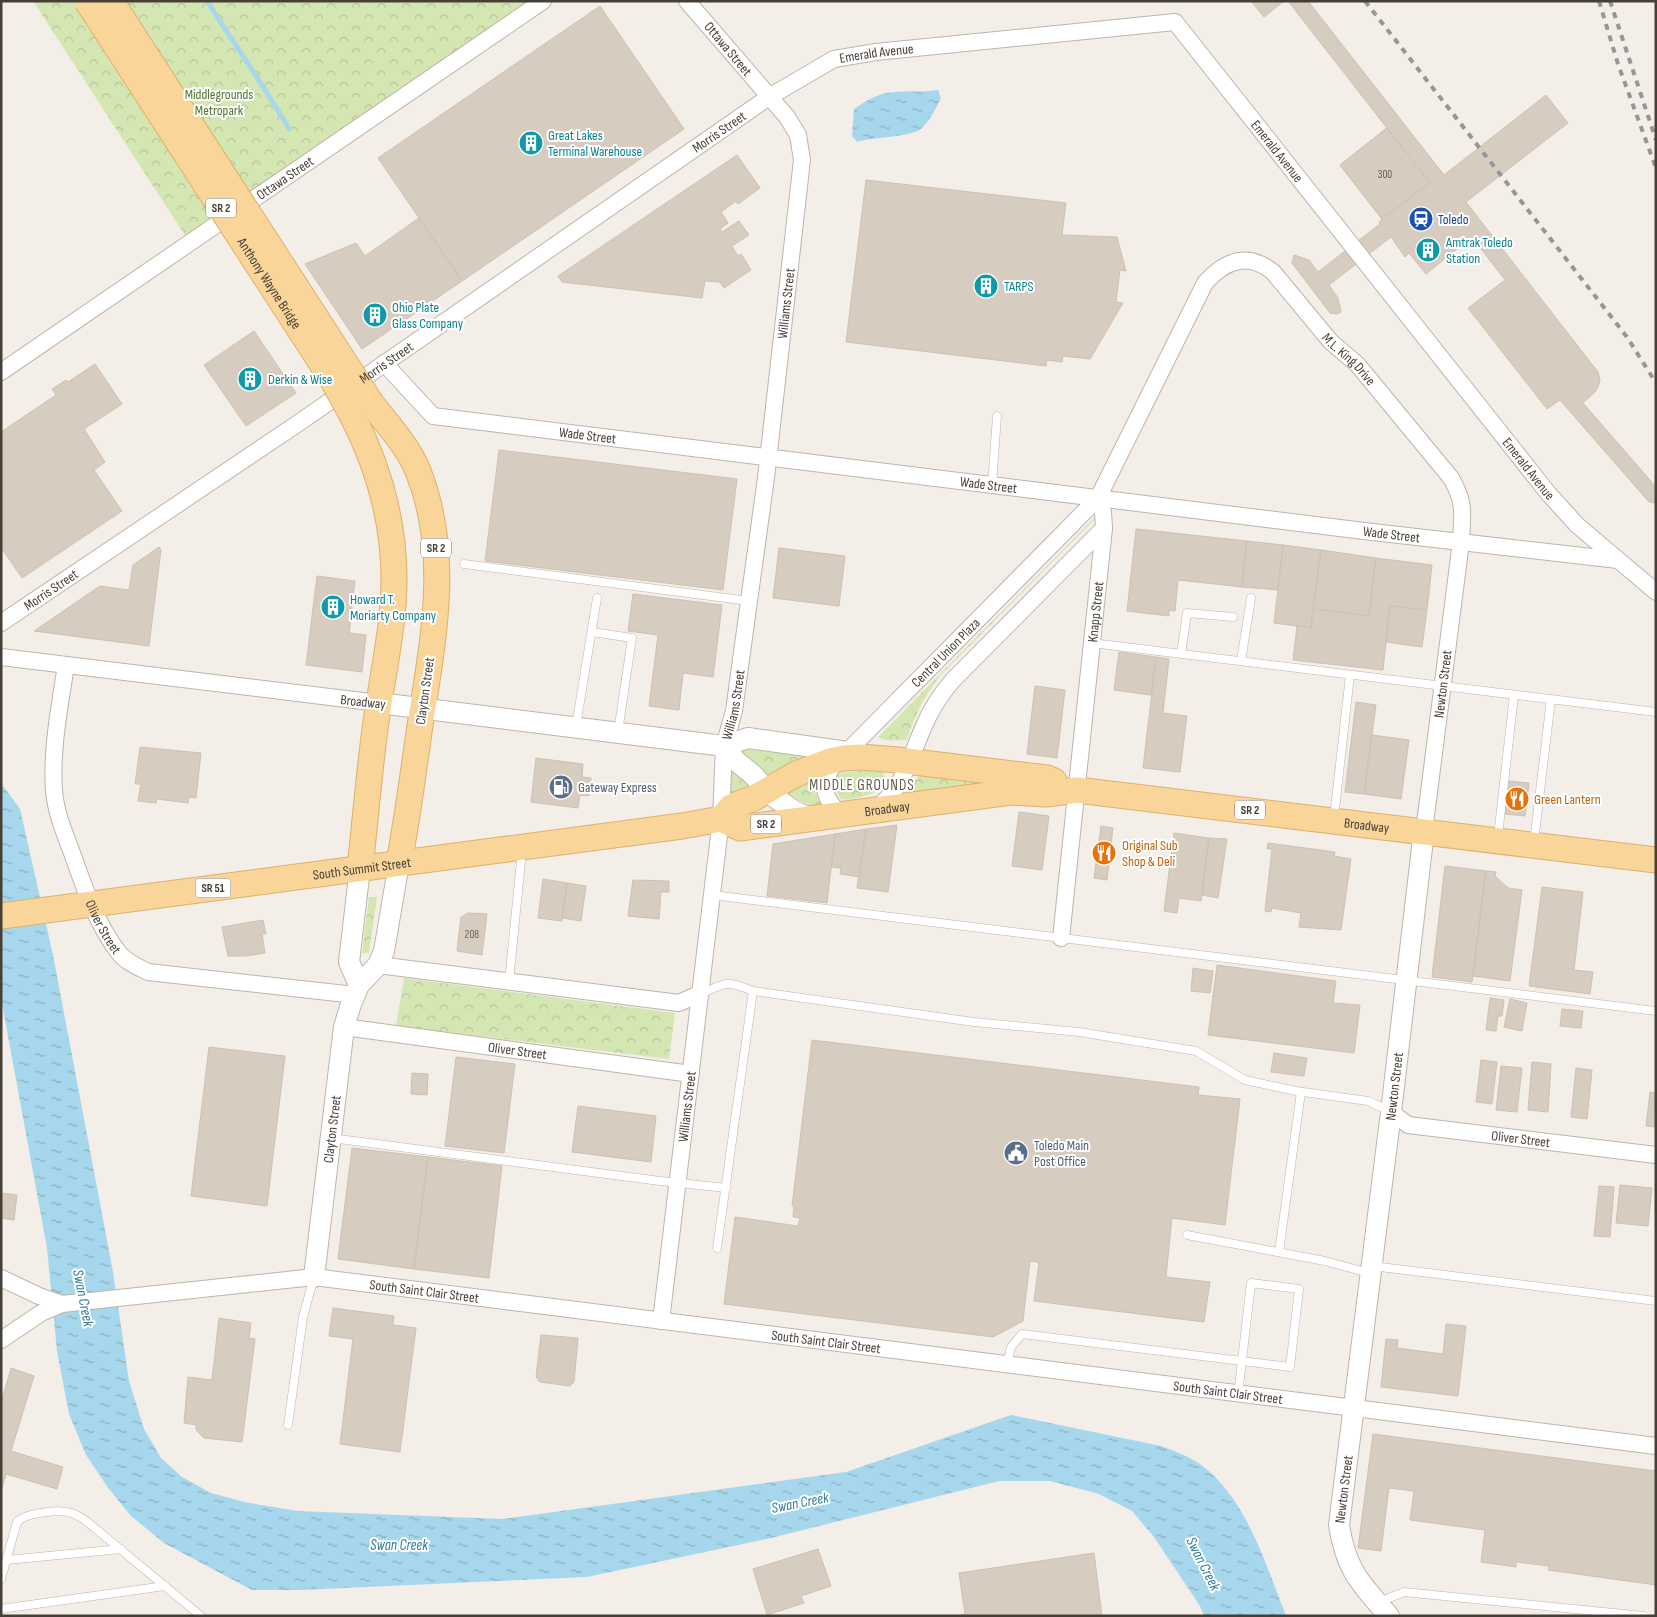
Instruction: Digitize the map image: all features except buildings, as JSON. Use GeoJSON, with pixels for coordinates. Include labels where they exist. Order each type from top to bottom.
{"type":"FeatureCollection","features":[{"type":"Feature","properties":{"kind":"main road","name":"Anthony Wayne Bridge"},"geometry":{"type":"LineString","coordinates":[[87,1],[333,381],[361,409]]}},
{"type":"Feature","properties":{"kind":"main road","name":"Anthony Wayne Bridge"},"geometry":{"type":"LineString","coordinates":[[111,1],[361,409]]}},
{"type":"Feature","properties":{"kind":"main road","name":"SR 2"},"geometry":{"type":"LineString","coordinates":[[360,868],[379,704],[392,614],[393,567],[387,505],[370,451],[361,409]]}},
{"type":"Feature","properties":{"kind":"main road","name":"Clayton Street"},"geometry":{"type":"LineString","coordinates":[[361,409],[406,449],[418,471],[432,520],[437,564],[438,593],[423,709],[399,863]]}},
{"type":"Feature","properties":{"kind":"main road","name":"South Summit Street"},"geometry":{"type":"LineString","coordinates":[[722,819],[732,807],[743,804],[804,770],[842,755],[904,761]]}},
{"type":"Feature","properties":{"kind":"main road","name":"Broadway"},"geometry":{"type":"LineString","coordinates":[[904,761],[1047,778],[1077,790]]}},
{"type":"Feature","properties":{"kind":"main road","name":"Broadway"},"geometry":{"type":"LineString","coordinates":[[812,819],[1011,792],[1046,794],[1077,790],[1656,860]]}},
{"type":"Feature","properties":{"kind":"main road","name":"South Summit Street"},"geometry":{"type":"LineString","coordinates":[[1,916],[722,819],[740,828],[812,819]]}},
{"type":"Feature","properties":{"kind":"street","name":"Ottawa Street"},"geometry":{"type":"LineString","coordinates":[[1,372],[542,1]]}},
{"type":"Feature","properties":{"kind":"street","name":"Ottawa Street"},"geometry":{"type":"LineString","coordinates":[[687,1],[769,97]]}},
{"type":"Feature","properties":{"kind":"street","name":"Emerald Avenue"},"geometry":{"type":"LineString","coordinates":[[769,97],[834,59],[855,55],[1175,22],[1548,493],[1577,525],[1656,592]]}},
{"type":"Feature","properties":{"kind":"street","name":"Morris Street"},"geometry":{"type":"LineString","coordinates":[[1,623],[300,422],[769,97]]}},
{"type":"Feature","properties":{"kind":"street","name":"Williams Street"},"geometry":{"type":"LineString","coordinates":[[662,1322],[699,994],[722,819],[724,746],[734,711],[749,602],[802,160],[798,135],[787,117],[769,97]]}},
{"type":"Feature","properties":{"kind":"street","name":"M.L. King Drive"},"geometry":{"type":"LineString","coordinates":[[1098,498],[1205,283],[1228,264],[1236,261],[1254,261],[1263,264],[1273,272],[1331,342],[1357,364],[1450,478],[1458,491],[1462,504],[1461,542]]}},
{"type":"Feature","properties":{"kind":"street","name":"Wade Street"},"geometry":{"type":"LineString","coordinates":[[384,363],[433,416],[1618,560]]}},
{"type":"Feature","properties":{"kind":"street","name":"Knapp Street"},"geometry":{"type":"LineString","coordinates":[[1061,938],[1104,528],[1103,512],[1098,498]]}},
{"type":"Feature","properties":{"kind":"street","name":"Central Union Plaza"},"geometry":{"type":"LineString","coordinates":[[841,814],[832,805],[825,792],[824,784],[827,775],[842,755],[1098,498]]}},
{"type":"Feature","properties":{"kind":"street","name":"Central Union Plaza"},"geometry":{"type":"LineString","coordinates":[[874,810],[890,797],[904,776],[904,761],[930,713],[953,680],[1104,528]]}},
{"type":"Feature","properties":{"kind":"street","name":"Newton Street"},"geometry":{"type":"LineString","coordinates":[[1383,1610],[1356,1578],[1348,1562],[1340,1526],[1461,542]]}},
{"type":"Feature","properties":{"kind":"street","name":"Broadway"},"geometry":{"type":"LineString","coordinates":[[1,657],[724,746],[748,738],[842,755]]}},
{"type":"Feature","properties":{"kind":"street","name":"Oliver Street"},"geometry":{"type":"LineString","coordinates":[[66,665],[56,738],[54,789],[57,808],[91,903],[120,955],[135,966],[148,972],[357,990]]}},
{"type":"Feature","properties":{"kind":"street"},"geometry":{"type":"LineString","coordinates":[[724,746],[736,761],[780,802],[812,819]]}},
{"type":"Feature","properties":{"kind":"street","name":"Clayton Street"},"geometry":{"type":"LineString","coordinates":[[314,1278],[344,1027],[357,990],[378,965],[384,951],[399,863]]}},
{"type":"Feature","properties":{"kind":"street"},"geometry":{"type":"LineString","coordinates":[[357,990],[348,962],[360,868]]}},
{"type":"Feature","properties":{"kind":"street"},"geometry":{"type":"LineString","coordinates":[[378,965],[679,1003],[699,994]]}},
{"type":"Feature","properties":{"kind":"street","name":"Oliver Street"},"geometry":{"type":"LineString","coordinates":[[344,1027],[691,1074]]}},
{"type":"Feature","properties":{"kind":"street","name":"Oliver Street"},"geometry":{"type":"LineString","coordinates":[[1392,1112],[1408,1125],[1656,1155]]}},
{"type":"Feature","properties":{"kind":"street","name":"South Saint Clair Street"},"geometry":{"type":"LineString","coordinates":[[1,1278],[39,1296],[62,1304],[314,1278],[1354,1410],[1656,1446]]}},
{"type":"Feature","properties":{"kind":"street"},"geometry":{"type":"LineString","coordinates":[[1,1340],[41,1313],[62,1304]]}},
{"type":"Feature","properties":{"kind":"lane"},"geometry":{"type":"LineString","coordinates":[[992,485],[997,416]]}},
{"type":"Feature","properties":{"kind":"lane"},"geometry":{"type":"LineString","coordinates":[[464,564],[749,602]]}},
{"type":"Feature","properties":{"kind":"lane"},"geometry":{"type":"LineString","coordinates":[[576,728],[597,598]]}},
{"type":"Feature","properties":{"kind":"lane"},"geometry":{"type":"LineString","coordinates":[[1241,661],[1251,598]]}},
{"type":"Feature","properties":{"kind":"lane"},"geometry":{"type":"LineString","coordinates":[[1182,654],[1187,612],[1233,617]]}},
{"type":"Feature","properties":{"kind":"lane"},"geometry":{"type":"LineString","coordinates":[[592,632],[632,638],[618,733]]}},
{"type":"Feature","properties":{"kind":"lane"},"geometry":{"type":"LineString","coordinates":[[1092,643],[1656,712]]}},
{"type":"Feature","properties":{"kind":"lane"},"geometry":{"type":"LineString","coordinates":[[1334,820],[1350,675]]}},
{"type":"Feature","properties":{"kind":"lane"},"geometry":{"type":"LineString","coordinates":[[1498,841],[1514,695]]}},
{"type":"Feature","properties":{"kind":"lane"},"geometry":{"type":"LineString","coordinates":[[1534,844],[1551,700]]}},
{"type":"Feature","properties":{"kind":"lane"},"geometry":{"type":"LineString","coordinates":[[509,982],[522,847]]}},
{"type":"Feature","properties":{"kind":"lane"},"geometry":{"type":"LineString","coordinates":[[712,895],[1656,1011]]}},
{"type":"Feature","properties":{"kind":"lane"},"geometry":{"type":"LineString","coordinates":[[699,994],[725,982],[753,991],[974,1022],[1079,1032],[1196,1050],[1246,1080],[1301,1092],[1368,1101],[1392,1112]]}},
{"type":"Feature","properties":{"kind":"lane"},"geometry":{"type":"LineString","coordinates":[[717,1248],[753,991]]}},
{"type":"Feature","properties":{"kind":"lane"},"geometry":{"type":"LineString","coordinates":[[1279,1252],[1301,1092]]}},
{"type":"Feature","properties":{"kind":"lane"},"geometry":{"type":"LineString","coordinates":[[331,1138],[726,1188]]}},
{"type":"Feature","properties":{"kind":"lane"},"geometry":{"type":"LineString","coordinates":[[1187,1235],[1372,1270],[1656,1301]]}},
{"type":"Feature","properties":{"kind":"lane"},"geometry":{"type":"LineString","coordinates":[[288,1425],[303,1317],[314,1278]]}},
{"type":"Feature","properties":{"kind":"lane"},"geometry":{"type":"LineString","coordinates":[[1007,1366],[1011,1347],[1022,1334],[1242,1360],[1290,1367],[1300,1289],[1251,1283],[1242,1360],[1238,1395]]}},
{"type":"Feature","properties":{"kind":"lane"},"geometry":{"type":"LineString","coordinates":[[1,1579],[17,1522],[21,1518],[62,1511],[73,1513],[85,1520],[202,1616]]}},
{"type":"Feature","properties":{"kind":"lane"},"geometry":{"type":"LineString","coordinates":[[7,1560],[121,1549]]}},
{"type":"Feature","properties":{"kind":"lane"},"geometry":{"type":"LineString","coordinates":[[1,1609],[166,1586]]}},
{"type":"Feature","properties":{"kind":"lane"},"geometry":{"type":"LineString","coordinates":[[1383,1610],[1404,1592],[1644,1616]]}},
{"type":"Feature","properties":{"kind":"green space","name":"Middlegrounds Metropark"},"geometry":{"type":"Polygon","coordinates":[[[33,1],[545,1],[190,243],[33,1]]]}},
{"type":"Feature","properties":{"kind":"green space"},"geometry":{"type":"Polygon","coordinates":[[[1101,511],[940,676],[921,706],[907,740],[888,740],[878,737],[1101,511]]]}},
{"type":"Feature","properties":{"kind":"green space"},"geometry":{"type":"Polygon","coordinates":[[[736,744],[810,756],[768,776],[753,760],[735,749],[736,744]]]}},
{"type":"Feature","properties":{"kind":"green space"},"geometry":{"type":"Polygon","coordinates":[[[870,769],[882,772],[886,778],[884,786],[863,796],[845,800],[841,799],[836,787],[838,774],[870,769]]]}},
{"type":"Feature","properties":{"kind":"green space"},"geometry":{"type":"Polygon","coordinates":[[[730,771],[739,774],[750,786],[728,796],[730,771]]]}},
{"type":"Feature","properties":{"kind":"green space"},"geometry":{"type":"Polygon","coordinates":[[[920,774],[980,781],[981,784],[908,794],[908,791],[920,774]]]}},
{"type":"Feature","properties":{"kind":"green space"},"geometry":{"type":"Polygon","coordinates":[[[816,779],[815,791],[821,806],[810,806],[785,793],[786,790],[816,779]]]}},
{"type":"Feature","properties":{"kind":"green space"},"geometry":{"type":"Polygon","coordinates":[[[369,897],[377,897],[369,953],[362,953],[369,897]]]}},
{"type":"Feature","properties":{"kind":"green space"},"geometry":{"type":"Polygon","coordinates":[[[404,978],[675,1013],[669,1059],[396,1026],[404,978]]]}},
{"type":"Feature","properties":{"kind":"water"},"geometry":{"type":"Polygon","coordinates":[[[938,90],[941,98],[933,114],[928,122],[917,131],[857,142],[852,136],[854,109],[869,100],[886,93],[938,90]]]}},
{"type":"Feature","properties":{"kind":"water","name":"Swan Creek"},"geometry":{"type":"Polygon","coordinates":[[[1,783],[20,809],[53,955],[113,1272],[129,1381],[144,1429],[161,1458],[182,1477],[211,1493],[244,1502],[297,1511],[502,1519],[846,1472],[1011,1415],[1161,1446],[1200,1464],[1216,1478],[1242,1513],[1262,1554],[1286,1616],[1204,1616],[1200,1606],[1154,1537],[1132,1511],[1099,1494],[1050,1481],[999,1481],[771,1538],[587,1577],[301,1590],[252,1590],[164,1543],[131,1516],[109,1489],[86,1455],[69,1414],[57,1351],[47,1248],[1,998],[1,783]]]}},
{"type":"Feature","properties":{"kind":"waterway"},"geometry":{"type":"LineString","coordinates":[[207,1],[289,129]]}},
{"type":"Feature","properties":{"kind":"railway"},"geometry":{"type":"LineString","coordinates":[[1365,1],[1627,337],[1656,383]]}},
{"type":"Feature","properties":{"kind":"railway"},"geometry":{"type":"LineString","coordinates":[[1599,1],[1618,64],[1656,168]]}},
{"type":"Feature","properties":{"kind":"railway"},"geometry":{"type":"LineString","coordinates":[[1610,1],[1656,140]]}},
{"type":"Feature","properties":{"kind":"place","name":"Great Lakes Terminal Warehouse"},"geometry":{"type":"Point","coordinates":[531,143]}},
{"type":"Feature","properties":{"kind":"place","name":"Toledo"},"geometry":{"type":"Point","coordinates":[1421,219]}},
{"type":"Feature","properties":{"kind":"place","name":"Amtrak Toledo Station"},"geometry":{"type":"Point","coordinates":[1428,250]}},
{"type":"Feature","properties":{"kind":"place","name":"TARPS"},"geometry":{"type":"Point","coordinates":[986,286]}},
{"type":"Feature","properties":{"kind":"place","name":"Ohio Plate Glass Company"},"geometry":{"type":"Point","coordinates":[375,315]}},
{"type":"Feature","properties":{"kind":"place","name":"Derkin & Wise"},"geometry":{"type":"Point","coordinates":[250,379]}},
{"type":"Feature","properties":{"kind":"place","name":"Howard T. Moriarty Company"},"geometry":{"type":"Point","coordinates":[333,607]}},
{"type":"Feature","properties":{"kind":"place","name":"Gateway Express"},"geometry":{"type":"Point","coordinates":[561,787]}},
{"type":"Feature","properties":{"kind":"place","name":"Green Lantern"},"geometry":{"type":"Point","coordinates":[1517,799]}},
{"type":"Feature","properties":{"kind":"place","name":"Original Sub Shop & Deli"},"geometry":{"type":"Point","coordinates":[1104,853]}},
{"type":"Feature","properties":{"kind":"place","name":"Toledo Main Post Office"},"geometry":{"type":"Point","coordinates":[1016,1153]}},
{"type":"Feature","properties":{"kind":"district","name":"MIDDLE GROUNDS"},"geometry":{"type":"Point","coordinates":[862,785]}}]}
